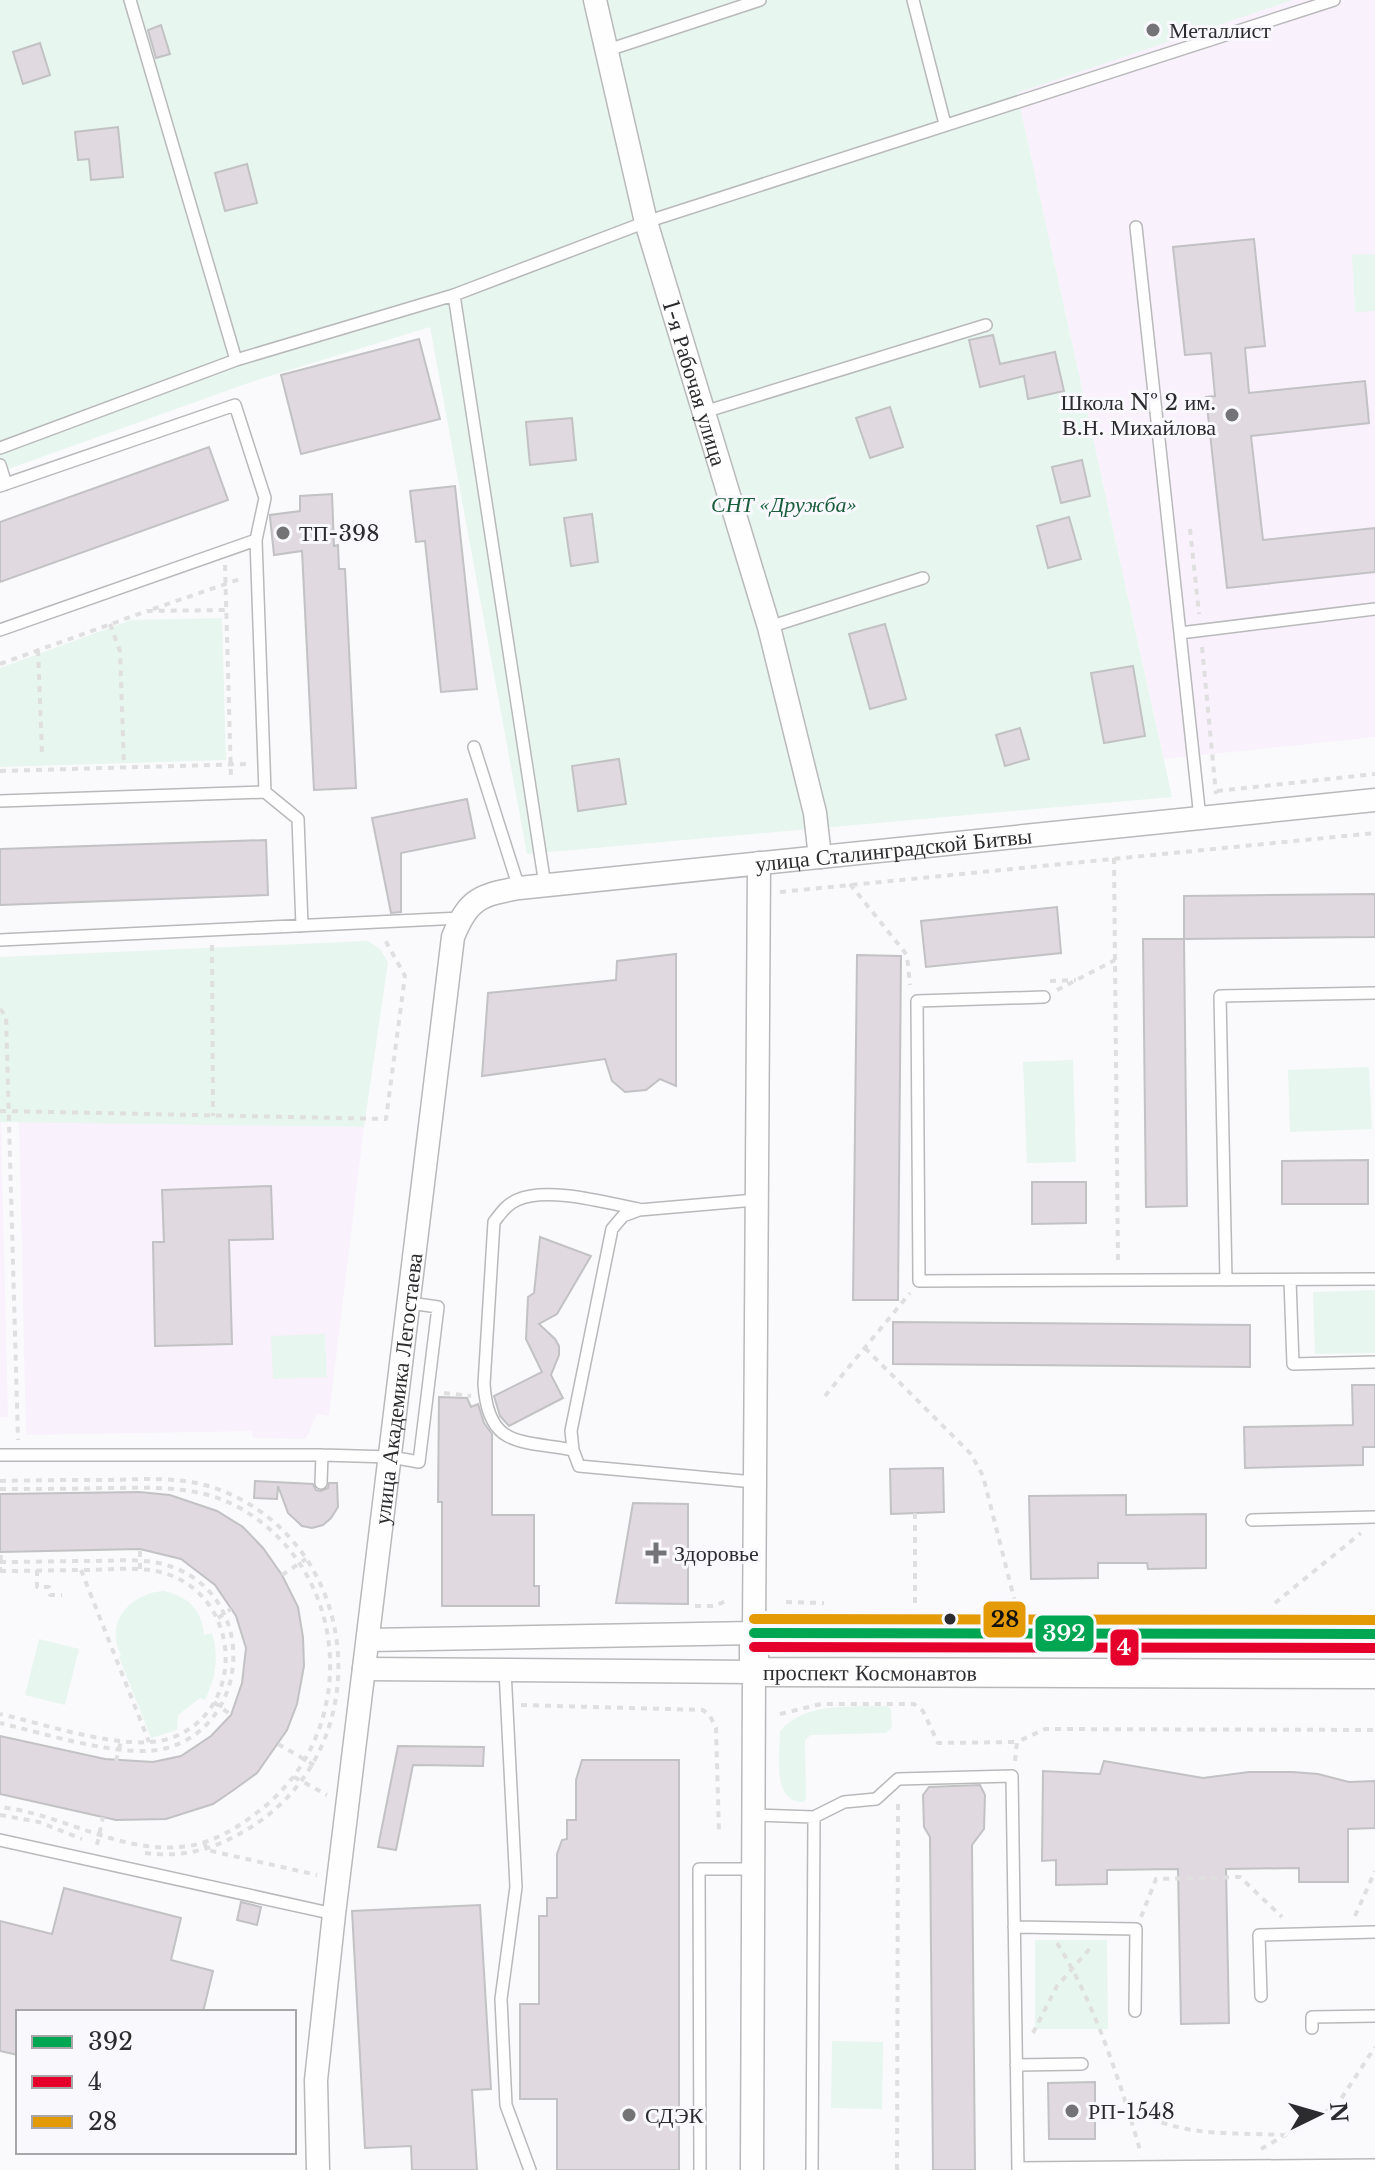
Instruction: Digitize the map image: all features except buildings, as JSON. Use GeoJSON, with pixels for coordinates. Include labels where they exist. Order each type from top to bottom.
{"type":"FeatureCollection","features":[{"type":"Feature","properties":{"kind":"street","name":"1-я Рабочая улица"},"geometry":{"type":"LineString","coordinates":[[595,0],[646,222],[769,627],[815,813],[820,857]]}},
{"type":"Feature","properties":{"kind":"street","name":"улица Сталинградской Битвы"},"geometry":{"type":"LineString","coordinates":[[752,2170],[759,863],[1375,800]]}},
{"type":"Feature","properties":{"kind":"street"},"geometry":{"type":"LineString","coordinates":[[461,918],[474,901],[493,893],[519,888],[759,863]]}},
{"type":"Feature","properties":{"kind":"street","name":"улица Академика Легостаева"},"geometry":{"type":"LineString","coordinates":[[318,2170],[316,2080],[334,1914],[453,937],[461,918]]}},
{"type":"Feature","properties":{"kind":"street","name":"проспект Космонавтов"},"geometry":{"type":"LineString","coordinates":[[368,1640],[754,1633],[1375,1634]]}},
{"type":"Feature","properties":{"kind":"street","name":"проспект Космонавтов"},"geometry":{"type":"LineString","coordinates":[[364,1669],[1375,1674]]}},
{"type":"Feature","properties":{"kind":"lane"},"geometry":{"type":"LineString","coordinates":[[130,0],[236,360]]}},
{"type":"Feature","properties":{"kind":"lane"},"geometry":{"type":"LineString","coordinates":[[605,51],[760,0]]}},
{"type":"Feature","properties":{"kind":"lane"},"geometry":{"type":"LineString","coordinates":[[913,0],[945,124]]}},
{"type":"Feature","properties":{"kind":"lane"},"geometry":{"type":"LineString","coordinates":[[0,448],[236,360],[454,295],[646,222],[1334,0]]}},
{"type":"Feature","properties":{"kind":"lane"},"geometry":{"type":"LineString","coordinates":[[1136,227],[1180,633],[1207,817]]}},
{"type":"Feature","properties":{"kind":"lane"},"geometry":{"type":"LineString","coordinates":[[454,295],[545,885]]}},
{"type":"Feature","properties":{"kind":"lane"},"geometry":{"type":"LineString","coordinates":[[704,412],[986,325]]}},
{"type":"Feature","properties":{"kind":"lane"},"geometry":{"type":"LineString","coordinates":[[0,465],[3,485],[235,405],[265,498],[256,540],[265,792]]}},
{"type":"Feature","properties":{"kind":"lane"},"geometry":{"type":"LineString","coordinates":[[0,630],[256,540]]}},
{"type":"Feature","properties":{"kind":"lane"},"geometry":{"type":"LineString","coordinates":[[769,627],[923,578]]}},
{"type":"Feature","properties":{"kind":"lane"},"geometry":{"type":"LineString","coordinates":[[1180,633],[1375,609]]}},
{"type":"Feature","properties":{"kind":"lane"},"geometry":{"type":"LineString","coordinates":[[474,747],[519,888]]}},
{"type":"Feature","properties":{"kind":"lane"},"geometry":{"type":"LineString","coordinates":[[0,801],[265,792],[298,819],[302,926]]}},
{"type":"Feature","properties":{"kind":"lane"},"geometry":{"type":"LineString","coordinates":[[0,940],[461,918]]}},
{"type":"Feature","properties":{"kind":"lane"},"geometry":{"type":"LineString","coordinates":[[1226,1280],[1220,996],[1375,993]]}},
{"type":"Feature","properties":{"kind":"lane"},"geometry":{"type":"LineString","coordinates":[[1044,997],[917,1001],[919,1281],[1375,1279]]}},
{"type":"Feature","properties":{"kind":"lane"},"geometry":{"type":"LineString","coordinates":[[573,1450],[507,1438],[493,1425],[487,1410],[485,1398],[494,1222],[504,1208],[519,1198],[584,1198],[639,1210]]}},
{"type":"Feature","properties":{"kind":"lane"},"geometry":{"type":"LineString","coordinates":[[754,1482],[579,1466],[571,1431],[612,1229],[623,1216],[639,1210],[755,1200]]}},
{"type":"Feature","properties":{"kind":"lane"},"geometry":{"type":"LineString","coordinates":[[1290,1280],[1293,1364],[1375,1362]]}},
{"type":"Feature","properties":{"kind":"lane"},"geometry":{"type":"LineString","coordinates":[[0,1455],[322,1455],[391,1457],[419,1462],[438,1307],[410,1303]]}},
{"type":"Feature","properties":{"kind":"lane"},"geometry":{"type":"LineString","coordinates":[[321,1483],[322,1455]]}},
{"type":"Feature","properties":{"kind":"lane"},"geometry":{"type":"LineString","coordinates":[[1252,1520],[1375,1517]]}},
{"type":"Feature","properties":{"kind":"lane"},"geometry":{"type":"LineString","coordinates":[[505,1670],[516,1887],[501,1999],[506,2105],[530,2170]]}},
{"type":"Feature","properties":{"kind":"lane"},"geometry":{"type":"LineString","coordinates":[[753,1815],[814,1817],[844,1802],[876,1799],[898,1779],[1012,1776],[1018,2169],[1375,2165]]}},
{"type":"Feature","properties":{"kind":"lane"},"geometry":{"type":"LineString","coordinates":[[812,2170],[814,1817]]}},
{"type":"Feature","properties":{"kind":"lane"},"geometry":{"type":"LineString","coordinates":[[0,1840],[334,1914]]}},
{"type":"Feature","properties":{"kind":"lane"},"geometry":{"type":"LineString","coordinates":[[700,2170],[699,1869],[753,1869]]}},
{"type":"Feature","properties":{"kind":"lane"},"geometry":{"type":"LineString","coordinates":[[1014,1927],[1136,1929],[1135,2011]]}},
{"type":"Feature","properties":{"kind":"lane"},"geometry":{"type":"LineString","coordinates":[[1261,1996],[1259,1935],[1375,1932]]}},
{"type":"Feature","properties":{"kind":"lane"},"geometry":{"type":"LineString","coordinates":[[1312,2028],[1312,2017],[1375,2016]]}},
{"type":"Feature","properties":{"kind":"lane"},"geometry":{"type":"LineString","coordinates":[[1016,2065],[1082,2064]]}},
{"type":"Feature","properties":{"kind":"path"},"geometry":{"type":"LineString","coordinates":[[1190,529],[1217,791],[1207,817],[1209,849]]}},
{"type":"Feature","properties":{"kind":"path"},"geometry":{"type":"LineString","coordinates":[[225,551],[231,794]]}},
{"type":"Feature","properties":{"kind":"path"},"geometry":{"type":"LineString","coordinates":[[0,664],[257,573]]}},
{"type":"Feature","properties":{"kind":"path"},"geometry":{"type":"LineString","coordinates":[[147,611],[226,610]]}},
{"type":"Feature","properties":{"kind":"path"},"geometry":{"type":"LineString","coordinates":[[110,624],[120,651],[124,767]]}},
{"type":"Feature","properties":{"kind":"path"},"geometry":{"type":"LineString","coordinates":[[38,650],[42,753]]}},
{"type":"Feature","properties":{"kind":"path"},"geometry":{"type":"LineString","coordinates":[[0,771],[250,764]]}},
{"type":"Feature","properties":{"kind":"path"},"geometry":{"type":"LineString","coordinates":[[1217,791],[1375,774]]}},
{"type":"Feature","properties":{"kind":"path"},"geometry":{"type":"LineString","coordinates":[[759,894],[1375,833]]}},
{"type":"Feature","properties":{"kind":"path"},"geometry":{"type":"LineString","coordinates":[[1114,858],[1118,1280]]}},
{"type":"Feature","properties":{"kind":"path"},"geometry":{"type":"LineString","coordinates":[[850,884],[907,955],[910,985]]}},
{"type":"Feature","properties":{"kind":"path"},"geometry":{"type":"LineString","coordinates":[[0,1111],[386,1119],[405,976],[376,922]]}},
{"type":"Feature","properties":{"kind":"path"},"geometry":{"type":"LineString","coordinates":[[211,930],[213,1116]]}},
{"type":"Feature","properties":{"kind":"path"},"geometry":{"type":"LineString","coordinates":[[1044,997],[1115,960]]}},
{"type":"Feature","properties":{"kind":"path"},"geometry":{"type":"LineString","coordinates":[[1046,981],[1076,980]]}},
{"type":"Feature","properties":{"kind":"path"},"geometry":{"type":"LineString","coordinates":[[0,1009],[6,1016],[19,1455]]}},
{"type":"Feature","properties":{"kind":"path"},"geometry":{"type":"LineString","coordinates":[[825,1396],[910,1293]]}},
{"type":"Feature","properties":{"kind":"path"},"geometry":{"type":"LineString","coordinates":[[865,1348],[971,1454],[983,1476],[1015,1602]]}},
{"type":"Feature","properties":{"kind":"path"},"geometry":{"type":"LineString","coordinates":[[428,1391],[485,1398]]}},
{"type":"Feature","properties":{"kind":"path"},"geometry":{"type":"LineString","coordinates":[[0,1481],[178,1479],[201,1484],[243,1500],[282,1529],[306,1559],[325,1591],[333,1618],[338,1671],[329,1729],[314,1765],[272,1812],[207,1850],[188,1855],[133,1851]]}},
{"type":"Feature","properties":{"kind":"path"},"geometry":{"type":"LineString","coordinates":[[138,1480],[138,1490]]}},
{"type":"Feature","properties":{"kind":"path"},"geometry":{"type":"LineString","coordinates":[[0,1489],[177,1488],[229,1503],[267,1528],[299,1564],[317,1594],[325,1620],[330,1671],[321,1727],[306,1761],[267,1805],[204,1842],[187,1846],[157,1846],[99,1837],[42,1814],[0,1807]]}},
{"type":"Feature","properties":{"kind":"path"},"geometry":{"type":"LineString","coordinates":[[915,1513],[915,1603]]}},
{"type":"Feature","properties":{"kind":"path"},"geometry":{"type":"LineString","coordinates":[[1275,1603],[1364,1531]]}},
{"type":"Feature","properties":{"kind":"path"},"geometry":{"type":"LineString","coordinates":[[140,1549],[140,1569]]}},
{"type":"Feature","properties":{"kind":"path"},"geometry":{"type":"LineString","coordinates":[[0,1714],[121,1741],[149,1743],[165,1740],[198,1723],[214,1702],[226,1669],[226,1652],[218,1618],[194,1588],[171,1575],[140,1569],[0,1572],[1,1552]]}},
{"type":"Feature","properties":{"kind":"path"},"geometry":{"type":"LineString","coordinates":[[282,1575],[306,1559]]}},
{"type":"Feature","properties":{"kind":"path"},"geometry":{"type":"LineString","coordinates":[[0,1562],[140,1561],[159,1563],[187,1573],[215,1597],[225,1614],[235,1651],[234,1670],[221,1707],[203,1729],[179,1744],[155,1751],[119,1749],[0,1723]]}},
{"type":"Feature","properties":{"kind":"path"},"geometry":{"type":"LineString","coordinates":[[37,1570],[37,1587],[49,1587],[50,1595],[62,1595]]}},
{"type":"Feature","properties":{"kind":"path"},"geometry":{"type":"LineString","coordinates":[[81,1570],[118,1655],[149,1743]]}},
{"type":"Feature","properties":{"kind":"path"},"geometry":{"type":"LineString","coordinates":[[695,1606],[714,1606],[726,1601]]}},
{"type":"Feature","properties":{"kind":"path"},"geometry":{"type":"LineString","coordinates":[[786,1602],[824,1603]]}},
{"type":"Feature","properties":{"kind":"path"},"geometry":{"type":"LineString","coordinates":[[218,1618],[231,1609]]}},
{"type":"Feature","properties":{"kind":"path"},"geometry":{"type":"LineString","coordinates":[[214,1702],[231,1715]]}},
{"type":"Feature","properties":{"kind":"path"},"geometry":{"type":"LineString","coordinates":[[780,1714],[821,1704],[914,1704],[923,1711],[938,1743],[1017,1742],[1045,1729],[1375,1730]]}},
{"type":"Feature","properties":{"kind":"path"},"geometry":{"type":"LineString","coordinates":[[507,1705],[703,1710],[716,1728],[719,1833]]}},
{"type":"Feature","properties":{"kind":"path"},"geometry":{"type":"LineString","coordinates":[[116,1761],[121,1741]]}},
{"type":"Feature","properties":{"kind":"path"},"geometry":{"type":"LineString","coordinates":[[1012,1776],[1017,1742]]}},
{"type":"Feature","properties":{"kind":"path"},"geometry":{"type":"LineString","coordinates":[[278,1744],[314,1765]]}},
{"type":"Feature","properties":{"kind":"path"},"geometry":{"type":"LineString","coordinates":[[294,1777],[347,1805]]}},
{"type":"Feature","properties":{"kind":"path"},"geometry":{"type":"LineString","coordinates":[[897,2170],[898,1779]]}},
{"type":"Feature","properties":{"kind":"path"},"geometry":{"type":"LineString","coordinates":[[0,1815],[39,1822],[109,1848]]}},
{"type":"Feature","properties":{"kind":"path"},"geometry":{"type":"LineString","coordinates":[[97,1845],[103,1817]]}},
{"type":"Feature","properties":{"kind":"path"},"geometry":{"type":"LineString","coordinates":[[204,1842],[207,1850]]}},
{"type":"Feature","properties":{"kind":"path"},"geometry":{"type":"LineString","coordinates":[[207,1850],[339,1880]]}},
{"type":"Feature","properties":{"kind":"path"},"geometry":{"type":"LineString","coordinates":[[1352,1923],[1375,1871]]}},
{"type":"Feature","properties":{"kind":"path"},"geometry":{"type":"LineString","coordinates":[[1136,1929],[1156,1879],[1240,1877],[1290,1925]]}},
{"type":"Feature","properties":{"kind":"path"},"geometry":{"type":"LineString","coordinates":[[1048,1928],[1073,1969],[1127,2106],[1145,2167]]}},
{"type":"Feature","properties":{"kind":"path"},"geometry":{"type":"LineString","coordinates":[[1016,2065],[1057,1986],[1108,1928]]}},
{"type":"Feature","properties":{"kind":"path"},"geometry":{"type":"LineString","coordinates":[[1231,2166],[1337,2105],[1375,2047]]}},
{"type":"Feature","properties":{"kind":"path"},"geometry":{"type":"LineString","coordinates":[[1127,2106],[1152,2121],[1180,2130],[1284,2135]]}},
{"type":"Feature","properties":{"kind":"shaded area","name":"Школа № 2 им. В.Н. Михайлова"},"geometry":{"type":"Polygon","coordinates":[[[1293,0],[1375,0],[1375,737],[1164,759],[1017,93],[1293,0]]]}},
{"type":"Feature","properties":{"kind":"shaded area"},"geometry":{"type":"Polygon","coordinates":[[[19,1121],[364,1127],[329,1416],[317,1414],[306,1439],[253,1438],[252,1431],[26,1435],[19,1121]]]}},
{"type":"Feature","properties":{"kind":"shaded area"},"geometry":{"type":"Polygon","coordinates":[[[1,1122],[8,1417],[0,1417],[1,1122]]]}},
{"type":"Feature","properties":{"kind":"green space","name":"СНТ «Дружба»"},"geometry":{"type":"Polygon","coordinates":[[[0,0],[1293,0],[1017,93],[1172,797],[527,854],[430,327],[254,381],[0,472],[0,0]]]}},
{"type":"Feature","properties":{"kind":"green space"},"geometry":{"type":"Polygon","coordinates":[[[1375,254],[1375,311],[1355,312],[1352,255],[1375,254]]]}},
{"type":"Feature","properties":{"kind":"green space"},"geometry":{"type":"Polygon","coordinates":[[[222,618],[226,760],[0,767],[0,668],[131,620],[222,618]]]}},
{"type":"Feature","properties":{"kind":"green space"},"geometry":{"type":"Polygon","coordinates":[[[368,941],[380,949],[388,962],[364,1127],[0,1122],[0,957],[368,941]]]}},
{"type":"Feature","properties":{"kind":"green space"},"geometry":{"type":"Polygon","coordinates":[[[1073,1060],[1076,1162],[1027,1163],[1023,1062],[1073,1060]]]}},
{"type":"Feature","properties":{"kind":"green space"},"geometry":{"type":"Polygon","coordinates":[[[1369,1067],[1372,1129],[1290,1132],[1288,1070],[1369,1067]]]}},
{"type":"Feature","properties":{"kind":"green space"},"geometry":{"type":"Polygon","coordinates":[[[1375,1290],[1375,1353],[1315,1354],[1313,1292],[1375,1290]]]}},
{"type":"Feature","properties":{"kind":"green space"},"geometry":{"type":"Polygon","coordinates":[[[325,1334],[327,1377],[273,1379],[271,1336],[325,1334]]]}},
{"type":"Feature","properties":{"kind":"green space"},"geometry":{"type":"Polygon","coordinates":[[[164,1591],[181,1597],[193,1606],[204,1635],[212,1633],[215,1667],[205,1700],[200,1698],[178,1715],[177,1730],[151,1738],[119,1657],[116,1631],[118,1621],[131,1603],[164,1591]]]}},
{"type":"Feature","properties":{"kind":"green space"},"geometry":{"type":"Polygon","coordinates":[[[39,1639],[79,1649],[65,1705],[25,1695],[39,1639]]]}},
{"type":"Feature","properties":{"kind":"green space"},"geometry":{"type":"Polygon","coordinates":[[[887,1706],[891,1709],[892,1727],[886,1733],[811,1735],[805,1740],[806,1798],[804,1802],[793,1800],[786,1794],[780,1775],[780,1731],[790,1722],[802,1715],[829,1708],[887,1706]]]}},
{"type":"Feature","properties":{"kind":"green space"},"geometry":{"type":"Polygon","coordinates":[[[1035,1940],[1107,1940],[1108,2029],[1035,2029],[1035,1940]]]}},
{"type":"Feature","properties":{"kind":"green space"},"geometry":{"type":"Polygon","coordinates":[[[832,2041],[883,2042],[882,2109],[831,2108],[832,2041]]]}},
{"type":"Feature","properties":{"kind":"transit line","name":"28"},"geometry":{"type":"LineString","coordinates":[[754,1619],[1375,1620]]}},
{"type":"Feature","properties":{"kind":"transit line","name":"392"},"geometry":{"type":"LineString","coordinates":[[754,1633],[1375,1634]]}},
{"type":"Feature","properties":{"kind":"transit line","name":"4"},"geometry":{"type":"LineString","coordinates":[[754,1647],[1375,1648]]}},
{"type":"Feature","properties":{"kind":"place","name":"Металлист"},"geometry":{"type":"Point","coordinates":[1153,30]}},
{"type":"Feature","properties":{"kind":"place","name":"Школа № 2 им. В.Н. Михайлова"},"geometry":{"type":"Point","coordinates":[1232,415]}},
{"type":"Feature","properties":{"kind":"place","name":"ТП-398"},"geometry":{"type":"Point","coordinates":[283,533]}},
{"type":"Feature","properties":{"kind":"place","name":"Здоровье"},"geometry":{"type":"Point","coordinates":[656,1553]}},
{"type":"Feature","properties":{"kind":"place","name":"РП-1548"},"geometry":{"type":"Point","coordinates":[1072,2111]}},
{"type":"Feature","properties":{"kind":"place","name":"СДЭК"},"geometry":{"type":"Point","coordinates":[629,2115]}}]}
